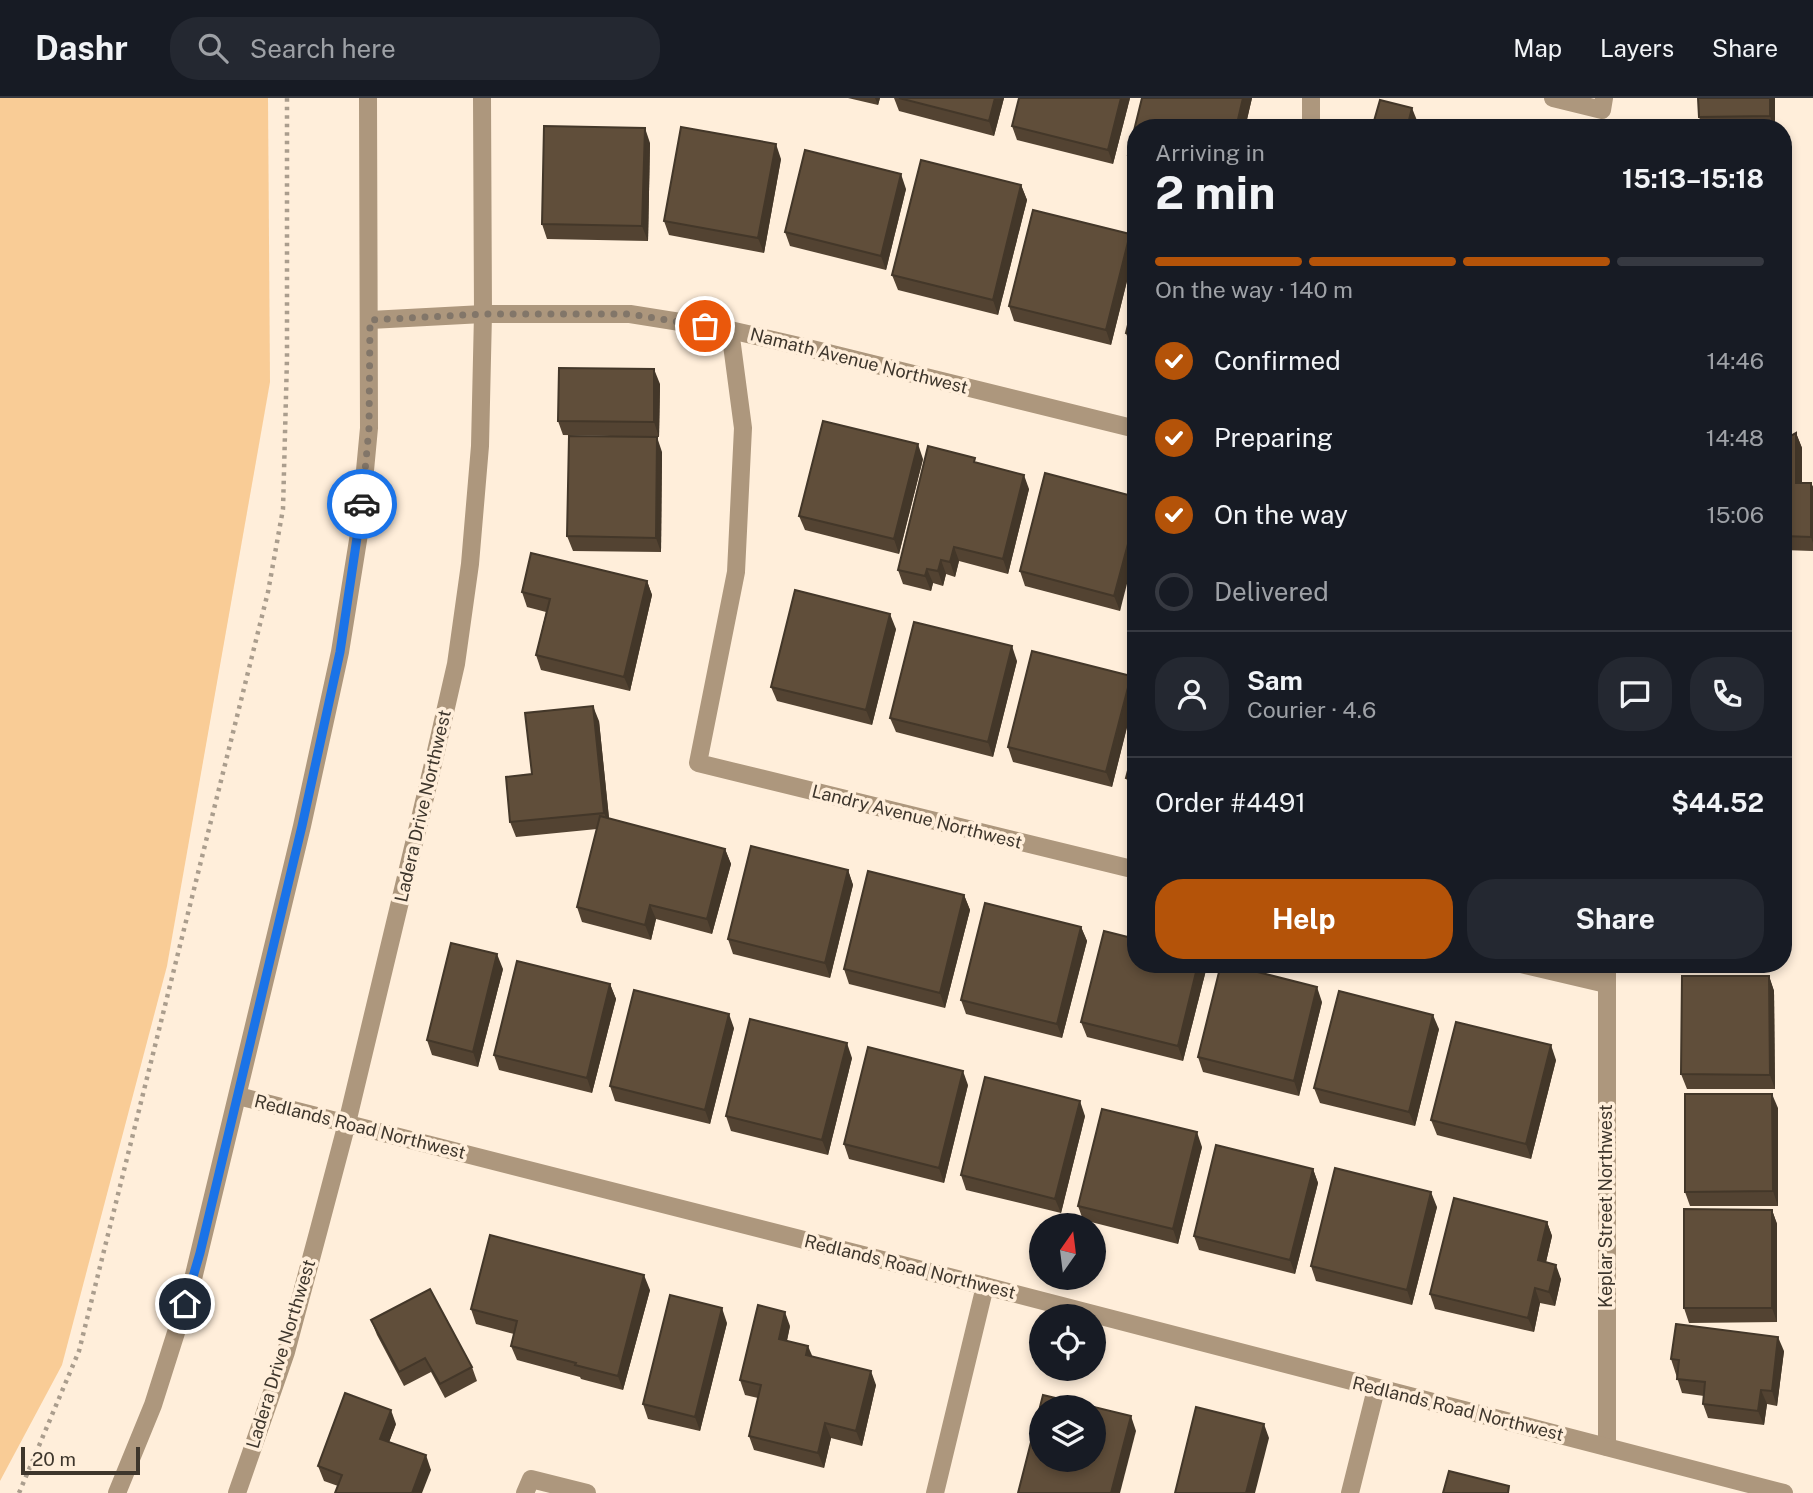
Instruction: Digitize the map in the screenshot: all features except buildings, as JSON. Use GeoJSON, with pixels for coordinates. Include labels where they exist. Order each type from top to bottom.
{"type":"FeatureCollection","features":[{"type":"Feature","properties":{"kind":"street"},"geometry":{"type":"LineString","coordinates":[[117,1493],[153,1405],[193,1279],[302,826],[340,652],[359,534],[369,428],[368,98]]}},
{"type":"Feature","properties":{"kind":"street","name":"Ladera Drive Northwest"},"geometry":{"type":"LineString","coordinates":[[237,1493],[286,1352],[347,1123],[456,664],[470,564],[480,446],[483,314],[482,98]]}},
{"type":"Feature","properties":{"kind":"street"},"geometry":{"type":"LineString","coordinates":[[1311,98],[1311,119]]}},
{"type":"Feature","properties":{"kind":"street"},"geometry":{"type":"LineString","coordinates":[[1553,98],[1603,104]]}},
{"type":"Feature","properties":{"kind":"street","name":"Namath Avenue Northwest"},"geometry":{"type":"LineString","coordinates":[[370,320],[483,314],[630,314],[730,330],[1127,427]]}},
{"type":"Feature","properties":{"kind":"street","name":"Landry Avenue Northwest"},"geometry":{"type":"LineString","coordinates":[[730,330],[743,428],[736,572],[698,764],[1127,868]]}},
{"type":"Feature","properties":{"kind":"street"},"geometry":{"type":"LineString","coordinates":[[1557,973],[1606,985]]}},
{"type":"Feature","properties":{"kind":"street","name":"Keplar Street Northwest"},"geometry":{"type":"LineString","coordinates":[[1607,973],[1607,1447]]}},
{"type":"Feature","properties":{"kind":"street","name":"Redlands Road Northwest"},"geometry":{"type":"LineString","coordinates":[[238,1096],[1607,1447],[1735,1487],[1784,1493]]}},
{"type":"Feature","properties":{"kind":"street"},"geometry":{"type":"LineString","coordinates":[[935,1493],[985,1286]]}},
{"type":"Feature","properties":{"kind":"street"},"geometry":{"type":"LineString","coordinates":[[1350,1493],[1376,1389]]}},
{"type":"Feature","properties":{"kind":"street"},"geometry":{"type":"LineString","coordinates":[[525,1493],[531,1479],[587,1493]]}},
{"type":"Feature","properties":{"kind":"path"},"geometry":{"type":"LineString","coordinates":[[19,1493],[79,1352],[268,592],[283,509],[288,358],[287,98]]}},
{"type":"Feature","properties":{"kind":"shaded area"},"geometry":{"type":"Polygon","coordinates":[[[0,98],[268,98],[270,382],[167,966],[62,1365],[0,1481],[0,98]]]}},
{"type":"Feature","properties":{"kind":"way so far"},"geometry":{"type":"LineString","coordinates":[[362,504],[369,428],[370,320],[483,314],[630,314],[705,326]]}},
{"type":"Feature","properties":{"kind":"route"},"geometry":{"type":"LineString","coordinates":[[185,1304],[200,1253],[302,826],[340,652],[362,504]]}}]}
